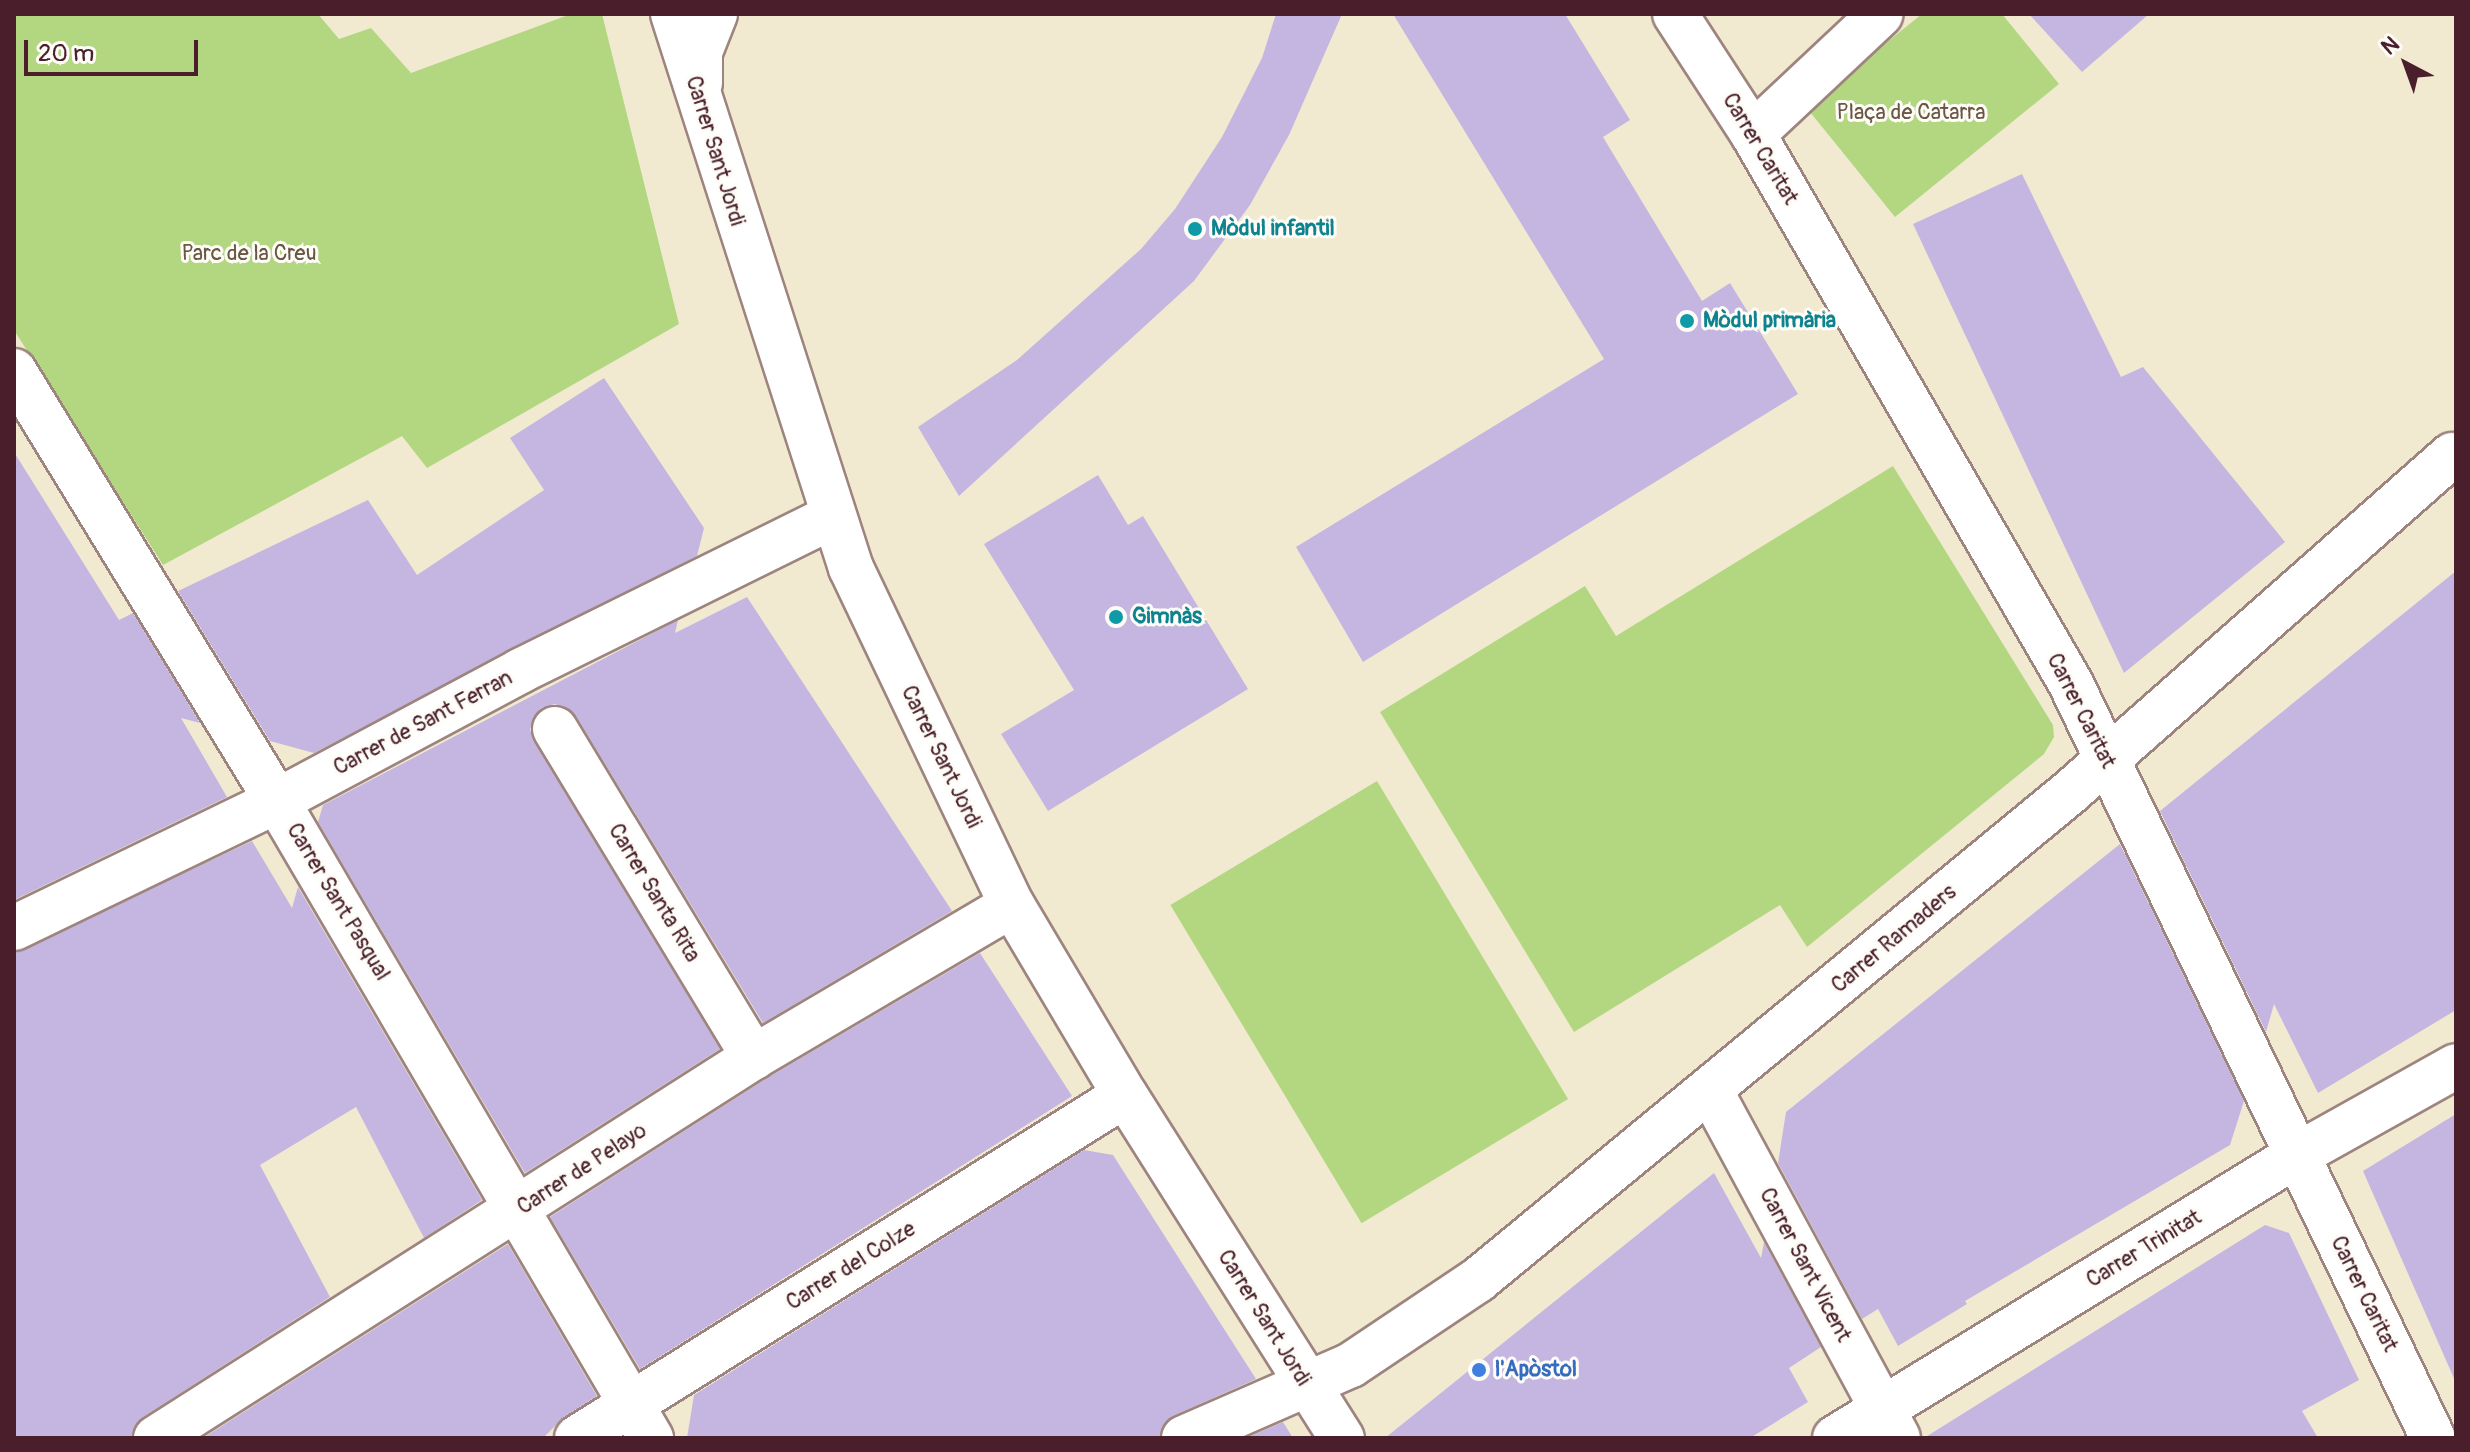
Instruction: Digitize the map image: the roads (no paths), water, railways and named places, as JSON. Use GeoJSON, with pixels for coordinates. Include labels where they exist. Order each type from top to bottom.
{"type":"FeatureCollection","features":[{"type":"Feature","properties":{"kind":"street","name":"Carrer Sant Jordi"},"geometry":{"type":"LineString","coordinates":[[673,14],[699,105],[831,517],[1012,905],[1125,1095],[1342,1438]]}},
{"type":"Feature","properties":{"kind":"street"},"geometry":{"type":"LineString","coordinates":[[699,105],[700,52],[715,14]]}},
{"type":"Feature","properties":{"kind":"street","name":"Carrer Caritat"},"geometry":{"type":"LineString","coordinates":[[1675,14],[1753,134],[2071,684],[2433,1438]]}},
{"type":"Feature","properties":{"kind":"street"},"geometry":{"type":"LineString","coordinates":[[1753,134],[1881,14]]}},
{"type":"Feature","properties":{"kind":"street","name":"Carrer Sant Pasqual"},"geometry":{"type":"LineString","coordinates":[[19,388],[277,801],[521,1209],[640,1422]]}},
{"type":"Feature","properties":{"kind":"street","name":"Carrer Ramaders"},"geometry":{"type":"LineString","coordinates":[[1184,1438],[1351,1365],[1478,1280],[1711,1092],[2106,761],[2452,455]]}},
{"type":"Feature","properties":{"kind":"street","name":"Carrer de Sant Ferran"},"geometry":{"type":"LineString","coordinates":[[14,928],[277,801],[520,671],[831,517]]}},
{"type":"Feature","properties":{"kind":"street","name":"Carrer Santa Rita"},"geometry":{"type":"LineString","coordinates":[[555,729],[754,1057]]}},
{"type":"Feature","properties":{"kind":"street","name":"Carrer de Pelayo"},"geometry":{"type":"LineString","coordinates":[[156,1438],[521,1209],[754,1057],[1012,905]]}},
{"type":"Feature","properties":{"kind":"street","name":"Carrer Trinitat"},"geometry":{"type":"LineString","coordinates":[[1835,1438],[1890,1423],[2297,1155],[2456,1066]]}},
{"type":"Feature","properties":{"kind":"street","name":"Carrer Sant Vicent"},"geometry":{"type":"LineString","coordinates":[[1711,1092],[1890,1423]]}},
{"type":"Feature","properties":{"kind":"street","name":"Carrer del Colze"},"geometry":{"type":"LineString","coordinates":[[577,1438],[640,1422],[1125,1095]]}},
{"type":"Feature","properties":{"kind":"place","name":"Mòdul infantil"},"geometry":{"type":"Point","coordinates":[1195,229]}},
{"type":"Feature","properties":{"kind":"place","name":"Mòdul primària"},"geometry":{"type":"Point","coordinates":[1687,321]}},
{"type":"Feature","properties":{"kind":"place","name":"Gimnàs"},"geometry":{"type":"Point","coordinates":[1116,617]}},
{"type":"Feature","properties":{"kind":"place","name":"l'Apòstol"},"geometry":{"type":"Point","coordinates":[1479,1370]}},
{"type":"Feature","properties":{"kind":"park label","name":"Plaça de Catarra"},"geometry":{"type":"Point","coordinates":[1911,113]}},
{"type":"Feature","properties":{"kind":"park label","name":"Parc de la Creu"},"geometry":{"type":"Point","coordinates":[249,254]}}]}
